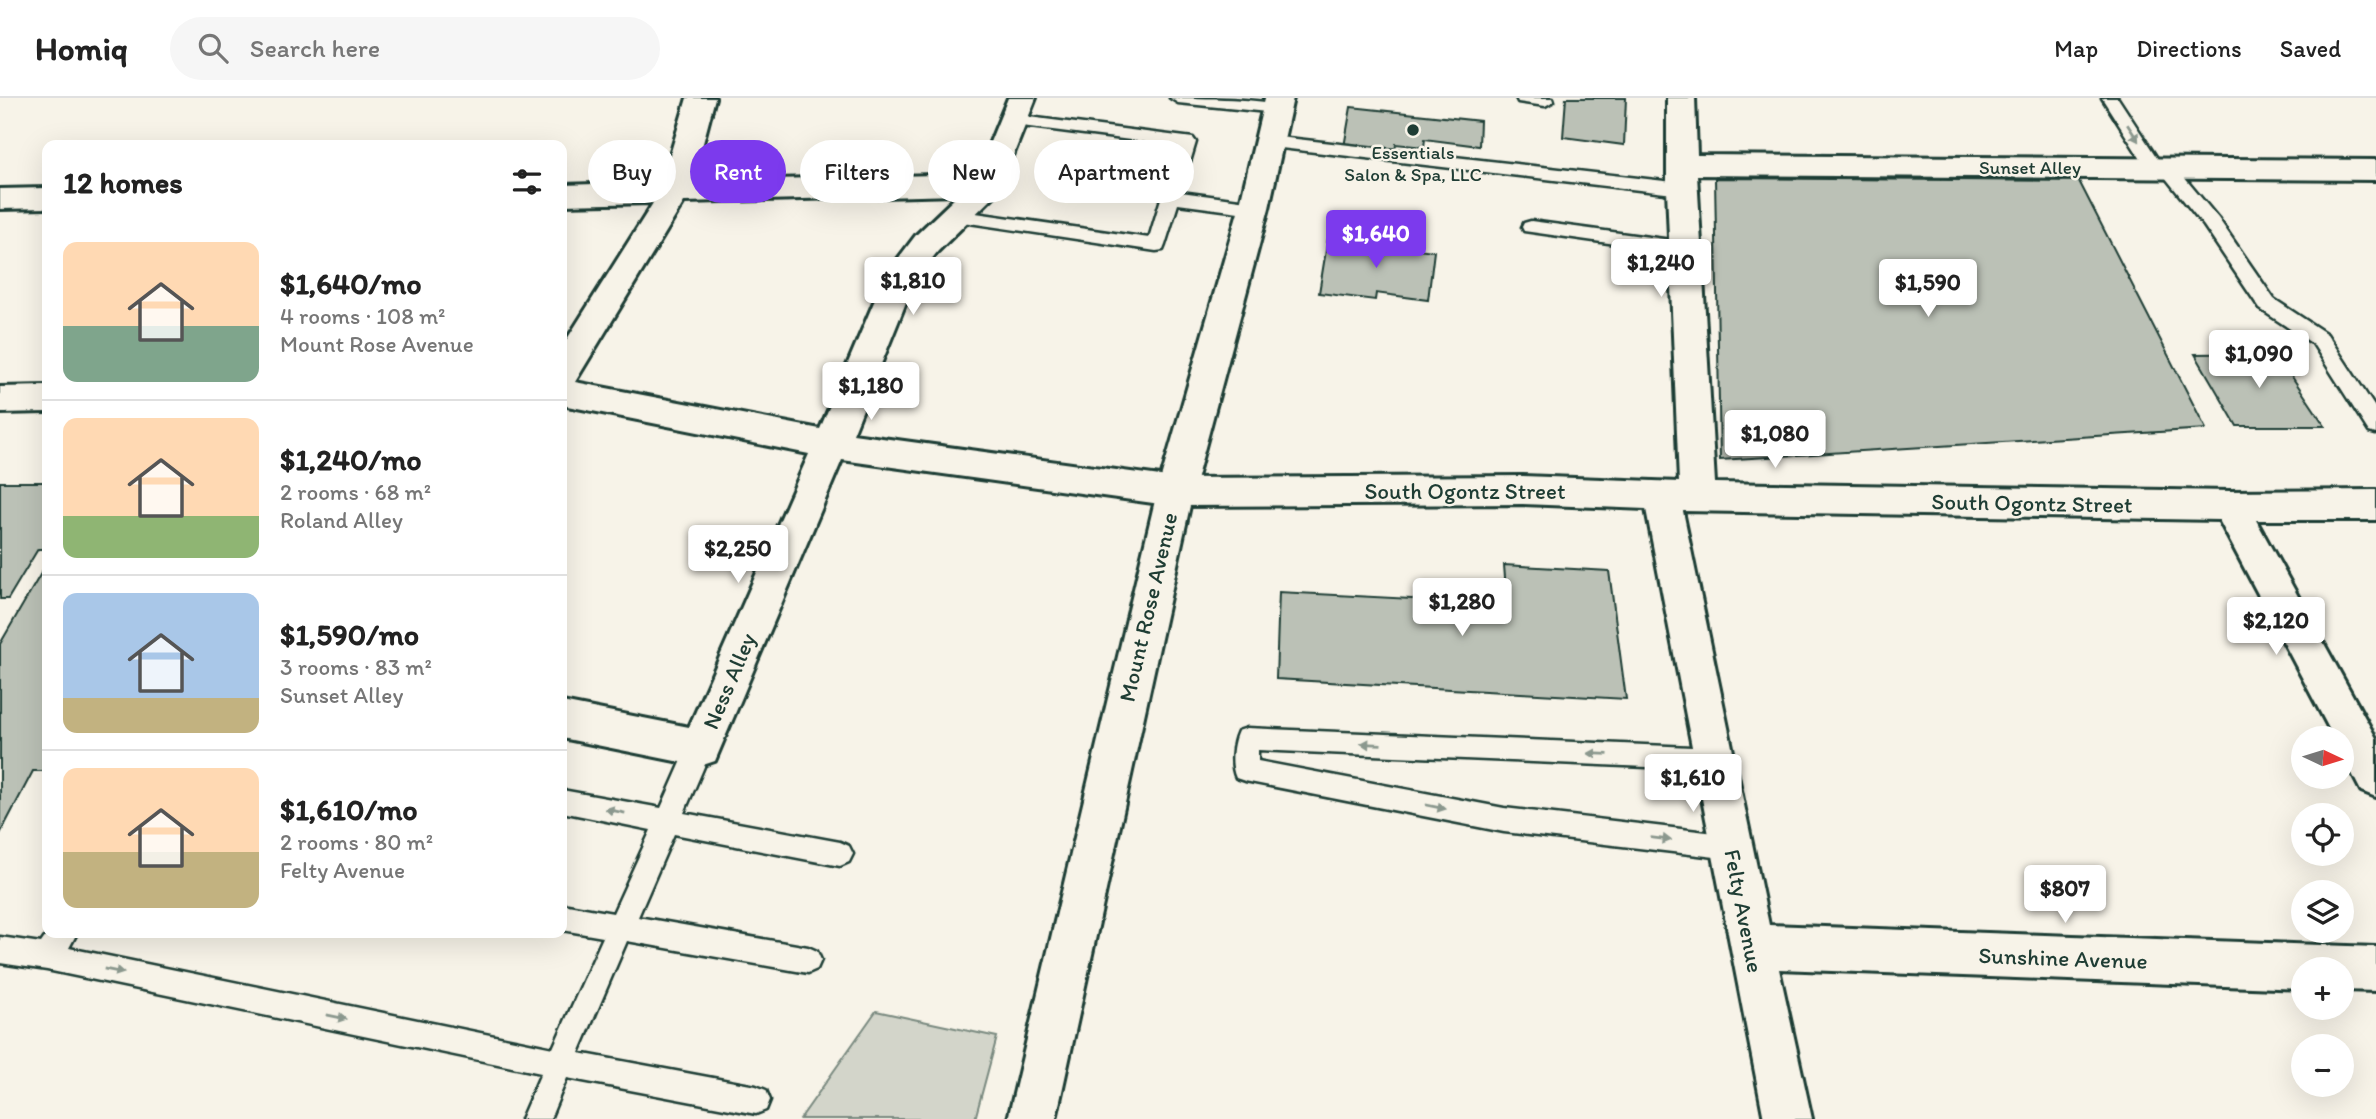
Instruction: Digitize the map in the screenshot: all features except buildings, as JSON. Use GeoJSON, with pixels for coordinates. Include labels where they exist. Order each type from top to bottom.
{"type":"FeatureCollection","features":[{"type":"Feature","properties":{"kind":"street"},"geometry":{"type":"LineString","coordinates":[[676,187],[701,98]]}},
{"type":"Feature","properties":{"kind":"street","name":"Felty Avenue"},"geometry":{"type":"LineString","coordinates":[[1681,98],[1686,248],[1680,497],[1715,759],[1788,1119]]}},
{"type":"Feature","properties":{"kind":"street","name":"Mount Rose Avenue"},"geometry":{"type":"LineString","coordinates":[[1032,1119],[1175,492],[1254,208],[1278,103]]}},
{"type":"Feature","properties":{"kind":"street"},"geometry":{"type":"LineString","coordinates":[[1006,140],[1018,109]]}},
{"type":"Feature","properties":{"kind":"street","name":"Sunset Alley"},"geometry":{"type":"LineString","coordinates":[[1683,177],[2161,168],[2376,170]]}},
{"type":"Feature","properties":{"kind":"street"},"geometry":{"type":"LineString","coordinates":[[676,194],[928,186]]}},
{"type":"Feature","properties":{"kind":"street"},"geometry":{"type":"LineString","coordinates":[[567,195],[588,195]]}},
{"type":"Feature","properties":{"kind":"street"},"geometry":{"type":"LineString","coordinates":[[0,199],[42,198]]}},
{"type":"Feature","properties":{"kind":"street"},"geometry":{"type":"LineString","coordinates":[[567,367],[668,203]]}},
{"type":"Feature","properties":{"kind":"street","name":"Ness Alley"},"geometry":{"type":"LineString","coordinates":[[567,721],[700,748],[901,276],[927,243],[969,203]]}},
{"type":"Feature","properties":{"kind":"street","name":"South Ogontz Street"},"geometry":{"type":"LineString","coordinates":[[567,393],[831,445],[1175,492],[1522,490],[1680,497],[2230,506],[2376,505]]}},
{"type":"Feature","properties":{"kind":"street"},"geometry":{"type":"LineString","coordinates":[[0,400],[42,399]]}},
{"type":"Feature","properties":{"kind":"street"},"geometry":{"type":"LineString","coordinates":[[2230,506],[2376,778]]}},
{"type":"Feature","properties":{"kind":"street","name":"Sunshine Avenue"},"geometry":{"type":"LineString","coordinates":[[1751,947],[2376,969]]}},
{"type":"Feature","properties":{"kind":"lane"},"geometry":{"type":"LineString","coordinates":[[1178,98],[1278,103]]}},
{"type":"Feature","properties":{"kind":"lane"},"geometry":{"type":"LineString","coordinates":[[1524,98],[1545,101],[1545,98]]}},
{"type":"Feature","properties":{"kind":"lane"},"geometry":{"type":"LineString","coordinates":[[2110,98],[2161,168],[2211,222],[2267,304],[2320,339],[2376,426]]}},
{"type":"Feature","properties":{"kind":"lane"},"geometry":{"type":"LineString","coordinates":[[1018,109],[1177,140]]}},
{"type":"Feature","properties":{"kind":"lane"},"geometry":{"type":"LineString","coordinates":[[1270,142],[1683,177]]}},
{"type":"Feature","properties":{"kind":"lane"},"geometry":{"type":"LineString","coordinates":[[1194,200],[1254,208]]}},
{"type":"Feature","properties":{"kind":"lane"},"geometry":{"type":"LineString","coordinates":[[956,216],[1156,245],[1169,203]]}},
{"type":"Feature","properties":{"kind":"lane"},"geometry":{"type":"LineString","coordinates":[[1531,227],[1686,248]]}},
{"type":"Feature","properties":{"kind":"lane"},"geometry":{"type":"LineString","coordinates":[[1715,759],[1247,739],[1245,770],[1504,820],[1731,847]]}},
{"type":"Feature","properties":{"kind":"lane"},"geometry":{"type":"LineString","coordinates":[[535,1119],[700,748]]}},
{"type":"Feature","properties":{"kind":"lane"},"geometry":{"type":"LineString","coordinates":[[567,802],[840,855]]}},
{"type":"Feature","properties":{"kind":"lane"},"geometry":{"type":"LineString","coordinates":[[567,918],[808,960]]}},
{"type":"Feature","properties":{"kind":"lane"},"geometry":{"type":"LineString","coordinates":[[47,957],[60,938]]}},
{"type":"Feature","properties":{"kind":"lane"},"geometry":{"type":"LineString","coordinates":[[0,950],[47,957],[560,1063],[756,1100]]}},
{"type":"Feature","properties":{"kind":"shaded area"},"geometry":{"type":"Polygon","coordinates":[[[876,1011],[997,1037],[975,1119],[800,1119],[876,1011]]]}},
{"type":"Feature","properties":{"kind":"place","name":"Essentials Salon & Spa, LLC"},"geometry":{"type":"Point","coordinates":[1413,130]}}]}
